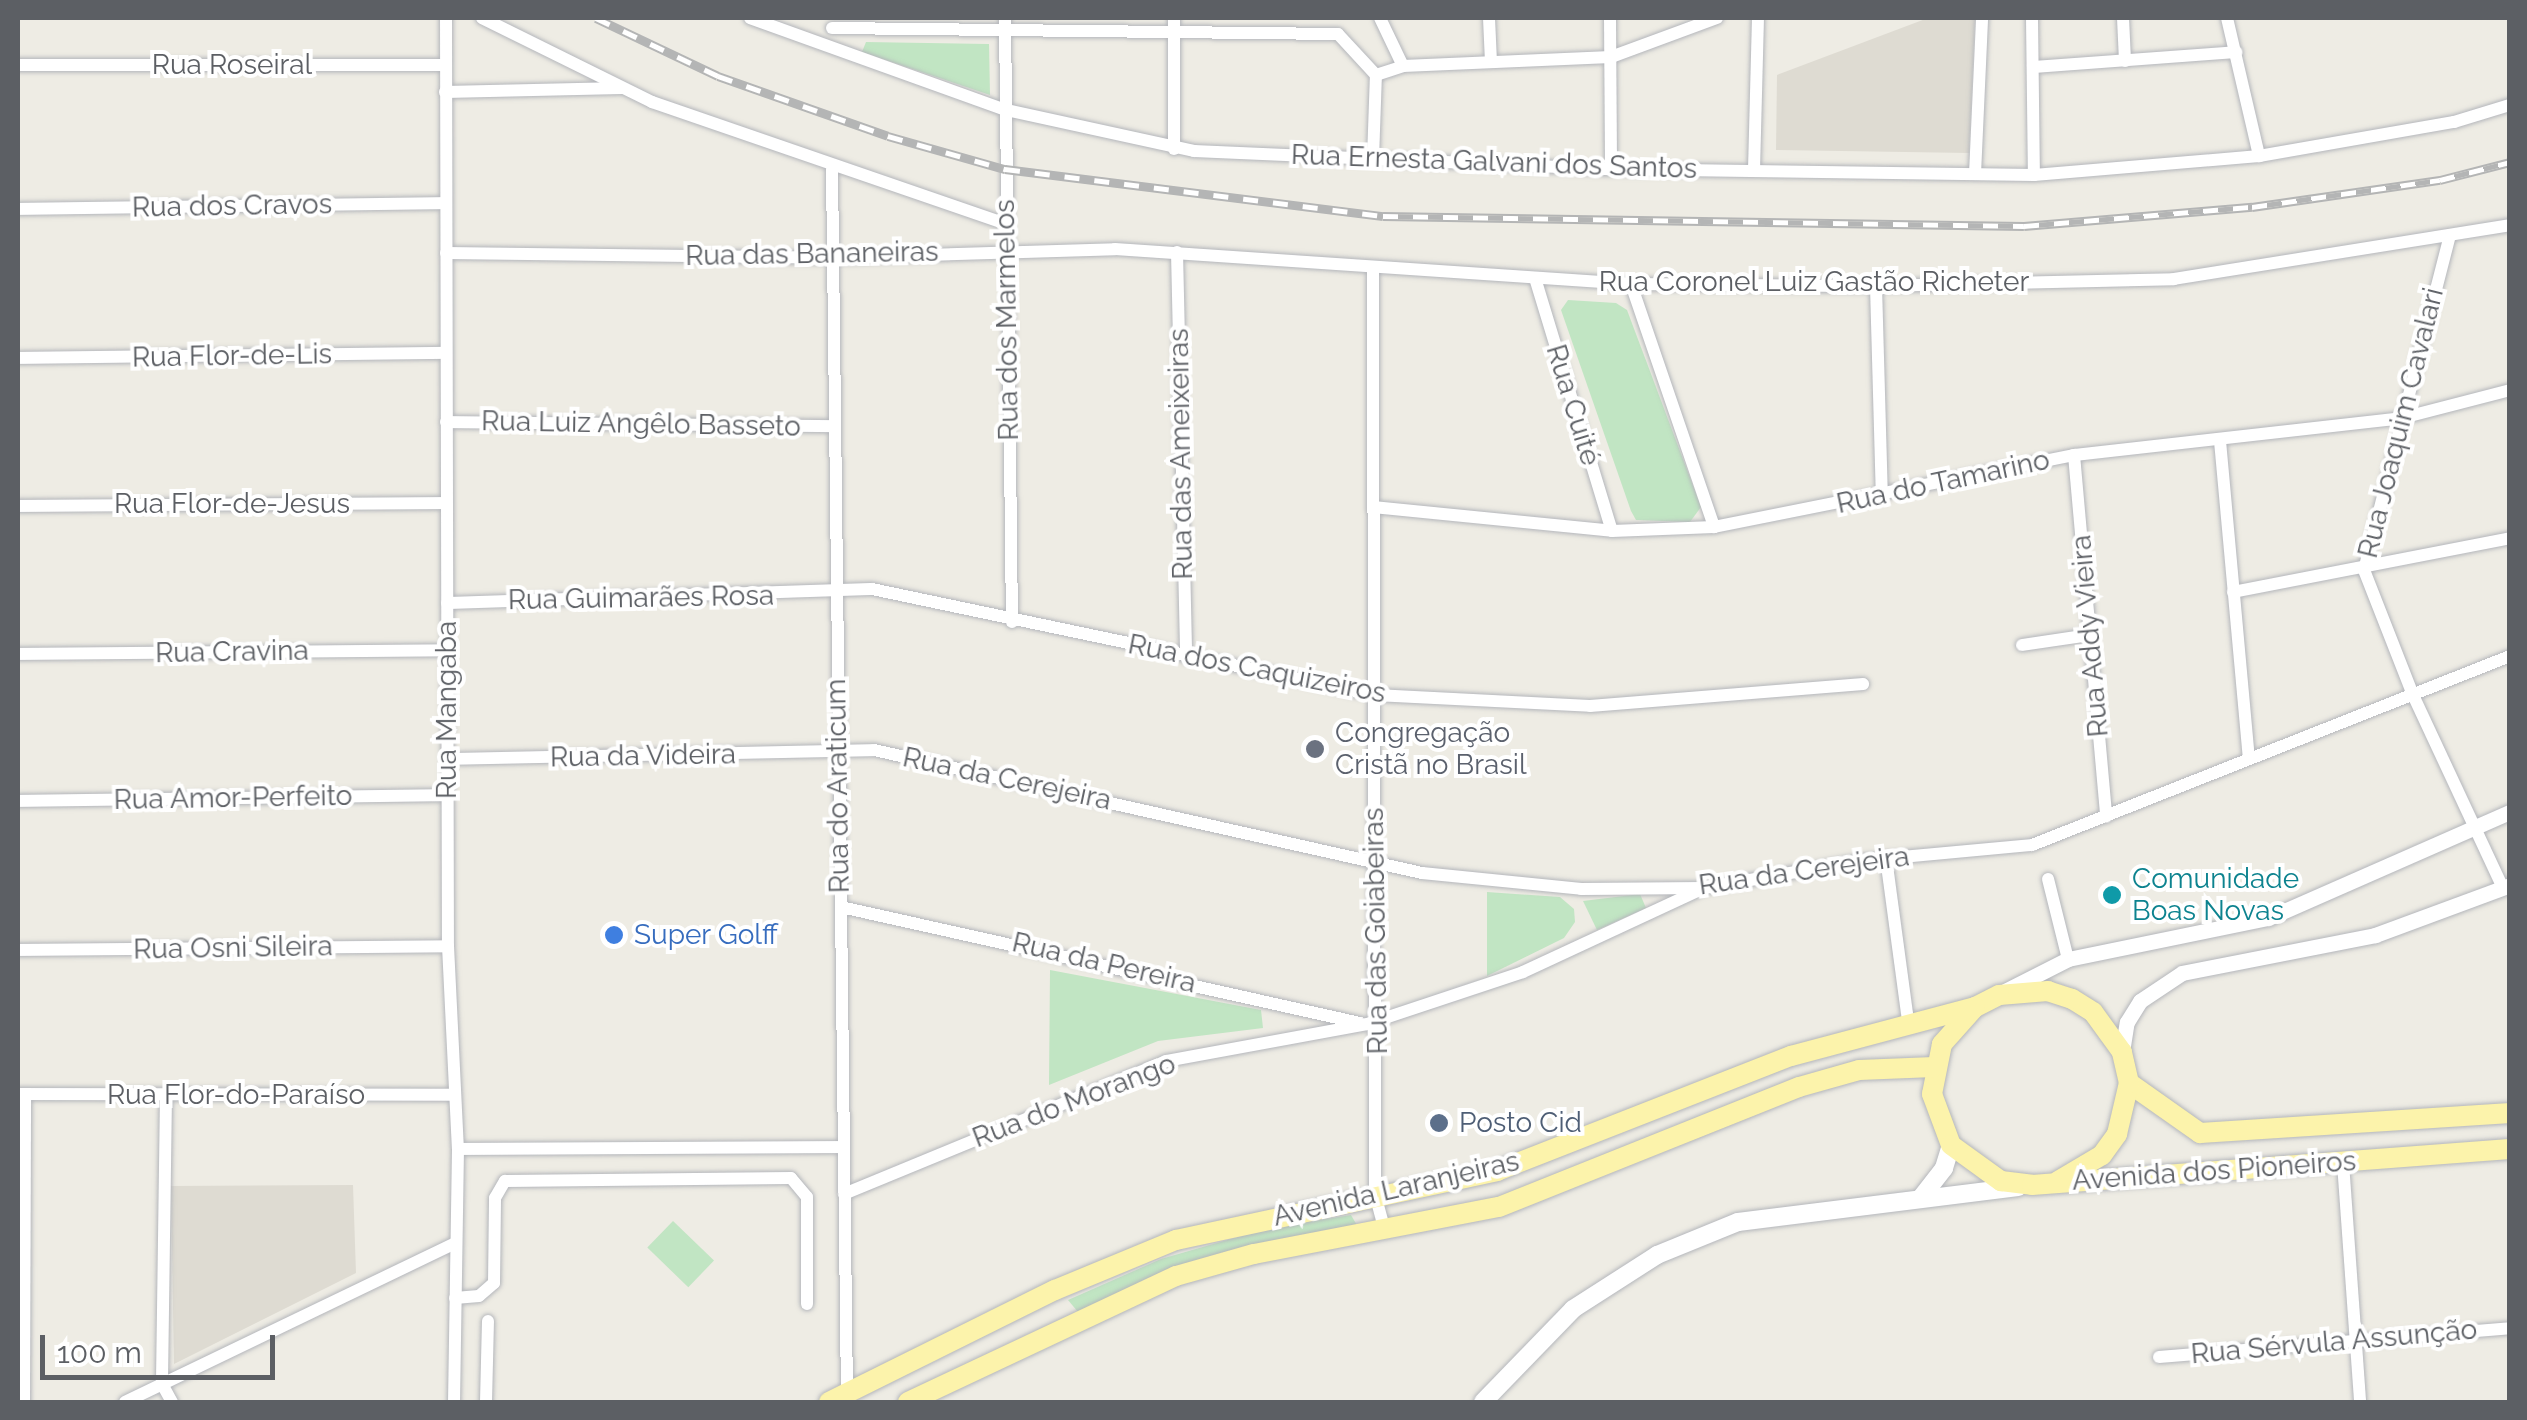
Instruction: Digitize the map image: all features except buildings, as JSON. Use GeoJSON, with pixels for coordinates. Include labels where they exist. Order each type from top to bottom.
{"type":"FeatureCollection","features":[{"type":"Feature","properties":{"kind":"main road"},"geometry":{"type":"LineString","coordinates":[[2032,1185],[1987,1174],[1951,1145],[1935,1108],[1934,1067],[1942,1044],[1975,1007],[1999,995],[2048,991],[2072,998],[2093,1012],[2122,1052],[2129,1083],[2117,1134],[2082,1171],[2058,1181]]}},
{"type":"Feature","properties":{"kind":"main road","name":"Avenida Laranjeiras"},"geometry":{"type":"LineString","coordinates":[[842,1400],[1055,1290],[1176,1240],[1375,1194],[1497,1171],[1723,1080],[1908,1020],[1975,1007]]}},
{"type":"Feature","properties":{"kind":"main road","name":"Avenida Laranjeiras"},"geometry":{"type":"LineString","coordinates":[[908,1402],[1176,1276],[1254,1254],[1499,1207],[1799,1087],[1859,1070],[1934,1067]]}},
{"type":"Feature","properties":{"kind":"main road","name":"Avenida dos Pioneiros"},"geometry":{"type":"LineString","coordinates":[[2129,1083],[2200,1132],[2510,1113]]}},
{"type":"Feature","properties":{"kind":"main road"},"geometry":{"type":"LineString","coordinates":[[1920,1200],[1944,1168],[1951,1145]]}},
{"type":"Feature","properties":{"kind":"main road","name":"Avenida dos Pioneiros"},"geometry":{"type":"LineString","coordinates":[[1483,1402],[1573,1309],[1657,1255],[1738,1222],[2058,1181],[2510,1149]]}},
{"type":"Feature","properties":{"kind":"street","name":"Rua Mangaba"},"geometry":{"type":"LineString","coordinates":[[446,18],[448,946],[458,1149],[454,1402]]}},
{"type":"Feature","properties":{"kind":"street"},"geometry":{"type":"LineString","coordinates":[[482,18],[624,88],[832,169],[1004,223]]}},
{"type":"Feature","properties":{"kind":"street","name":"Rua Ernesta Galvani dos Santos"},"geometry":{"type":"LineString","coordinates":[[750,18],[1006,110],[1174,149],[1374,159],[1612,169],[2034,174],[2259,156],[2454,122],[2510,105]]}},
{"type":"Feature","properties":{"kind":"street"},"geometry":{"type":"LineString","coordinates":[[1269,34],[1270,18]]}},
{"type":"Feature","properties":{"kind":"street"},"geometry":{"type":"LineString","coordinates":[[1380,18],[1403,66]]}},
{"type":"Feature","properties":{"kind":"street"},"geometry":{"type":"LineString","coordinates":[[1489,18],[1491,62]]}},
{"type":"Feature","properties":{"kind":"street"},"geometry":{"type":"LineString","coordinates":[[1610,18],[1612,169]]}},
{"type":"Feature","properties":{"kind":"street"},"geometry":{"type":"LineString","coordinates":[[1376,75],[1403,66],[1610,57],[1717,18]]}},
{"type":"Feature","properties":{"kind":"street"},"geometry":{"type":"LineString","coordinates":[[1754,170],[1758,18]]}},
{"type":"Feature","properties":{"kind":"street"},"geometry":{"type":"LineString","coordinates":[[1975,174],[1982,18]]}},
{"type":"Feature","properties":{"kind":"street"},"geometry":{"type":"LineString","coordinates":[[2032,18],[2034,174]]}},
{"type":"Feature","properties":{"kind":"street"},"geometry":{"type":"LineString","coordinates":[[2123,18],[2126,61]]}},
{"type":"Feature","properties":{"kind":"street"},"geometry":{"type":"LineString","coordinates":[[2227,18],[2259,156]]}},
{"type":"Feature","properties":{"kind":"street"},"geometry":{"type":"LineString","coordinates":[[833,49],[832,23],[1174,25],[1269,34],[1338,34],[1376,75],[1374,159]]}},
{"type":"Feature","properties":{"kind":"street","name":"Rua dos Marmelos"},"geometry":{"type":"LineString","coordinates":[[1005,24],[1004,223],[1012,622]]}},
{"type":"Feature","properties":{"kind":"street"},"geometry":{"type":"LineString","coordinates":[[1174,25],[1174,149]]}},
{"type":"Feature","properties":{"kind":"street"},"geometry":{"type":"LineString","coordinates":[[2033,68],[2236,52]]}},
{"type":"Feature","properties":{"kind":"street","name":"Rua Roseiral"},"geometry":{"type":"LineString","coordinates":[[18,66],[446,65]]}},
{"type":"Feature","properties":{"kind":"street"},"geometry":{"type":"LineString","coordinates":[[444,92],[624,88]]}},
{"type":"Feature","properties":{"kind":"street","name":"Rua do Araticum"},"geometry":{"type":"LineString","coordinates":[[832,169],[844,1147],[842,1400]]}},
{"type":"Feature","properties":{"kind":"street","name":"Rua dos Cravos"},"geometry":{"type":"LineString","coordinates":[[18,208],[446,203]]}},
{"type":"Feature","properties":{"kind":"street","name":"Rua Coronel Luiz Gastão Richeter"},"geometry":{"type":"LineString","coordinates":[[1177,252],[1373,270],[1631,284],[1876,286],[2174,279],[2449,239],[2510,224]]}},
{"type":"Feature","properties":{"kind":"street","name":"Rua Joaquim Cavalari"},"geometry":{"type":"LineString","coordinates":[[2449,239],[2364,570],[2412,695],[2472,827],[2506,886]]}},
{"type":"Feature","properties":{"kind":"street","name":"Rua das Bananeiras"},"geometry":{"type":"LineString","coordinates":[[446,253],[834,258],[1005,250],[1177,252]]}},
{"type":"Feature","properties":{"kind":"street","name":"Rua das Ameixeiras"},"geometry":{"type":"LineString","coordinates":[[1177,252],[1186,656]]}},
{"type":"Feature","properties":{"kind":"street","name":"Rua das Goiabeiras"},"geometry":{"type":"LineString","coordinates":[[1373,270],[1375,1194],[1385,1231]]}},
{"type":"Feature","properties":{"kind":"street","name":"Rua Cuité"},"geometry":{"type":"LineString","coordinates":[[1535,278],[1612,531]]}},
{"type":"Feature","properties":{"kind":"street"},"geometry":{"type":"LineString","coordinates":[[1631,284],[1714,527]]}},
{"type":"Feature","properties":{"kind":"street"},"geometry":{"type":"LineString","coordinates":[[1876,286],[1882,497]]}},
{"type":"Feature","properties":{"kind":"street","name":"Rua Flor-de-Lis"},"geometry":{"type":"LineString","coordinates":[[18,358],[446,353]]}},
{"type":"Feature","properties":{"kind":"street","name":"Rua do Tamarino"},"geometry":{"type":"LineString","coordinates":[[1373,507],[1612,531],[1714,527],[1882,497],[2074,455],[2402,418],[2510,390]]}},
{"type":"Feature","properties":{"kind":"street","name":"Rua Luiz Angêlo Basseto"},"geometry":{"type":"LineString","coordinates":[[446,422],[835,426]]}},
{"type":"Feature","properties":{"kind":"street"},"geometry":{"type":"LineString","coordinates":[[2220,440],[2249,757]]}},
{"type":"Feature","properties":{"kind":"street","name":"Rua Addy Vieira"},"geometry":{"type":"LineString","coordinates":[[2074,455],[2106,817]]}},
{"type":"Feature","properties":{"kind":"street","name":"Rua Flor-de-Jesus"},"geometry":{"type":"LineString","coordinates":[[18,506],[446,503]]}},
{"type":"Feature","properties":{"kind":"street"},"geometry":{"type":"LineString","coordinates":[[2233,592],[2364,570],[2510,538]]}},
{"type":"Feature","properties":{"kind":"street","name":"Rua dos Caquizeiros"},"geometry":{"type":"LineString","coordinates":[[835,594],[902,593],[1012,622],[1375,695],[1590,706],[1863,684]]}},
{"type":"Feature","properties":{"kind":"street","name":"Rua Guimarães Rosa"},"geometry":{"type":"LineString","coordinates":[[447,602],[835,594]]}},
{"type":"Feature","properties":{"kind":"street"},"geometry":{"type":"LineString","coordinates":[[2022,645],[2090,635]]}},
{"type":"Feature","properties":{"kind":"street","name":"Rua Cravina"},"geometry":{"type":"LineString","coordinates":[[18,654],[447,650]]}},
{"type":"Feature","properties":{"kind":"street","name":"Rua da Cerejeira"},"geometry":{"type":"LineString","coordinates":[[838,753],[874,750],[925,760],[1374,862],[1581,889],[1704,888],[1886,858],[2032,845],[2510,656]]}},
{"type":"Feature","properties":{"kind":"street","name":"Rua da Videira"},"geometry":{"type":"LineString","coordinates":[[448,759],[838,753]]}},
{"type":"Feature","properties":{"kind":"street","name":"Rua Amor-Perfeito"},"geometry":{"type":"LineString","coordinates":[[18,802],[448,795]]}},
{"type":"Feature","properties":{"kind":"street"},"geometry":{"type":"LineString","coordinates":[[1999,995],[2068,959],[2268,918],[2338,893],[2510,812]]}},
{"type":"Feature","properties":{"kind":"street"},"geometry":{"type":"LineString","coordinates":[[1886,858],[1908,1020]]}},
{"type":"Feature","properties":{"kind":"street"},"geometry":{"type":"LineString","coordinates":[[2048,880],[2068,959]]}},
{"type":"Feature","properties":{"kind":"street"},"geometry":{"type":"LineString","coordinates":[[2122,1052],[2127,1022],[2140,1001],[2182,973],[2375,935],[2506,886]]}},
{"type":"Feature","properties":{"kind":"street","name":"Rua do Morango"},"geometry":{"type":"LineString","coordinates":[[844,1194],[1166,1062],[1373,1022],[1576,950],[1704,888]]}},
{"type":"Feature","properties":{"kind":"street","name":"Rua da Pereira"},"geometry":{"type":"LineString","coordinates":[[840,907],[1373,1022]]}},
{"type":"Feature","properties":{"kind":"street","name":"Rua Osni Sileira"},"geometry":{"type":"LineString","coordinates":[[18,950],[448,946]]}},
{"type":"Feature","properties":{"kind":"street"},"geometry":{"type":"LineString","coordinates":[[21,1094],[24,1402]]}},
{"type":"Feature","properties":{"kind":"street","name":"Rua Flor-do-Paraíso"},"geometry":{"type":"LineString","coordinates":[[21,1094],[455,1095]]}},
{"type":"Feature","properties":{"kind":"street"},"geometry":{"type":"LineString","coordinates":[[166,1095],[162,1384],[172,1402]]}},
{"type":"Feature","properties":{"kind":"street"},"geometry":{"type":"LineString","coordinates":[[458,1149],[844,1147]]}},
{"type":"Feature","properties":{"kind":"street"},"geometry":{"type":"LineString","coordinates":[[2343,1163],[2360,1402]]}},
{"type":"Feature","properties":{"kind":"street"},"geometry":{"type":"LineString","coordinates":[[455,1298],[479,1296],[494,1283],[495,1198],[505,1181],[791,1178],[806,1198],[807,1304]]}},
{"type":"Feature","properties":{"kind":"street"},"geometry":{"type":"LineString","coordinates":[[125,1402],[456,1243]]}},
{"type":"Feature","properties":{"kind":"street"},"geometry":{"type":"LineString","coordinates":[[486,1402],[488,1321]]}},
{"type":"Feature","properties":{"kind":"street","name":"Rua Sérvula Assunção"},"geometry":{"type":"LineString","coordinates":[[2159,1357],[2510,1328]]}},
{"type":"Feature","properties":{"kind":"shaded area"},"geometry":{"type":"Polygon","coordinates":[[[1928,18],[1975,18],[1969,153],[1776,150],[1777,75],[1928,18]]]}},
{"type":"Feature","properties":{"kind":"shaded area"},"geometry":{"type":"Polygon","coordinates":[[[353,1185],[356,1273],[174,1364],[171,1186],[353,1185]]]}},
{"type":"Feature","properties":{"kind":"green space"},"geometry":{"type":"Polygon","coordinates":[[[866,42],[989,44],[990,95],[862,52],[866,42]]]}},
{"type":"Feature","properties":{"kind":"green space"},"geometry":{"type":"Polygon","coordinates":[[[1568,300],[1616,303],[1627,310],[1701,507],[1690,522],[1636,520],[1631,511],[1561,310],[1568,300]]]}},
{"type":"Feature","properties":{"kind":"green space"},"geometry":{"type":"Polygon","coordinates":[[[1487,892],[1560,897],[1574,909],[1575,922],[1564,938],[1487,976],[1487,892]]]}},
{"type":"Feature","properties":{"kind":"green space"},"geometry":{"type":"Polygon","coordinates":[[[1640,894],[1646,908],[1597,930],[1583,901],[1640,894]]]}},
{"type":"Feature","properties":{"kind":"green space"},"geometry":{"type":"Polygon","coordinates":[[[1050,970],[1261,1010],[1263,1028],[1158,1041],[1049,1085],[1050,970]]]}},
{"type":"Feature","properties":{"kind":"green space"},"geometry":{"type":"Polygon","coordinates":[[[1351,1215],[1358,1227],[1078,1312],[1068,1300],[1161,1259],[1269,1228],[1351,1215]]]}},
{"type":"Feature","properties":{"kind":"green space"},"geometry":{"type":"Polygon","coordinates":[[[673,1221],[714,1261],[688,1287],[647,1248],[673,1221]]]}},
{"type":"Feature","properties":{"kind":"railway"},"geometry":{"type":"LineString","coordinates":[[596,18],[718,76],[888,136],[1005,169],[1383,216],[2024,226],[2252,207],[2440,180],[2510,162]]}},
{"type":"Feature","properties":{"kind":"place","name":"Congregação Cristã no Brasil"},"geometry":{"type":"Point","coordinates":[1315,749]}},
{"type":"Feature","properties":{"kind":"place","name":"Comunidade Boas Novas"},"geometry":{"type":"Point","coordinates":[2112,895]}},
{"type":"Feature","properties":{"kind":"place","name":"Super Golff"},"geometry":{"type":"Point","coordinates":[614,935]}},
{"type":"Feature","properties":{"kind":"place","name":"Posto Cid"},"geometry":{"type":"Point","coordinates":[1439,1123]}}]}
